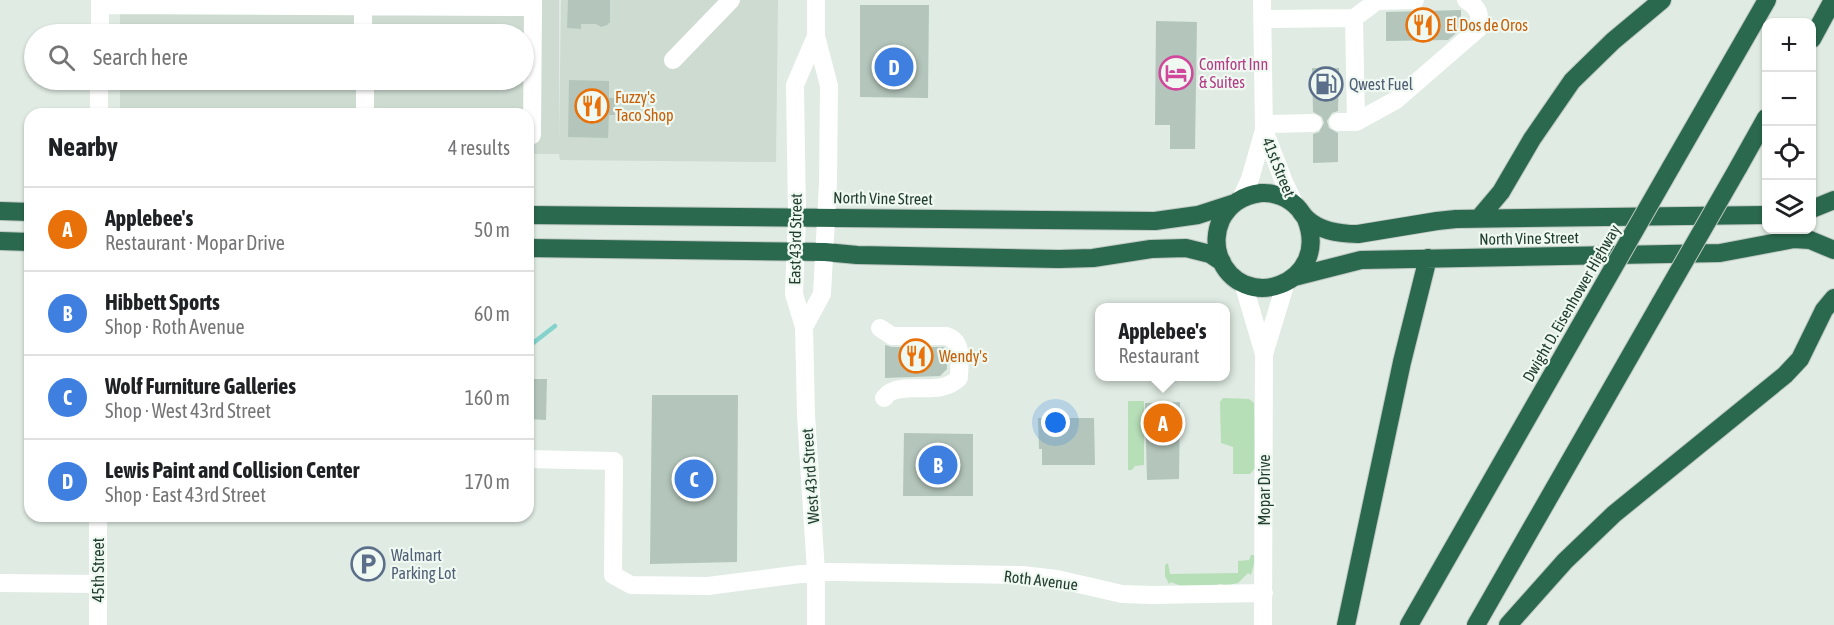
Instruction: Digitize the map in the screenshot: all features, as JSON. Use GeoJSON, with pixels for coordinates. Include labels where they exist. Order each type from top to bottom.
{"type":"FeatureCollection","features":[{"type":"Feature","properties":{"kind":"highway"},"geometry":{"type":"LineString","coordinates":[[1479,218],[1501,192],[1532,139],[1572,81],[1613,41],[1662,0]]}},
{"type":"Feature","properties":{"kind":"highway","name":"Dwight D. Eisenhower Highway"},"geometry":{"type":"LineString","coordinates":[[1409,625],[1767,0]]}},
{"type":"Feature","properties":{"kind":"highway"},"geometry":{"type":"LineString","coordinates":[[1816,32],[1833,0]]}},
{"type":"Feature","properties":{"kind":"highway"},"geometry":{"type":"LineString","coordinates":[[1476,625],[1762,126]]}},
{"type":"Feature","properties":{"kind":"highway"},"geometry":{"type":"LineString","coordinates":[[1275,194],[1300,212],[1310,228],[1311,250],[1302,269],[1290,280],[1272,288],[1257,288],[1243,283],[1231,274],[1218,252],[1218,230],[1227,211],[1238,201],[1252,195],[1275,194]]}},
{"type":"Feature","properties":{"kind":"highway"},"geometry":{"type":"LineString","coordinates":[[1816,207],[1834,200]]}},
{"type":"Feature","properties":{"kind":"highway","name":"North Vine Street"},"geometry":{"type":"LineString","coordinates":[[534,215],[1155,220],[1198,215],[1238,201]]}},
{"type":"Feature","properties":{"kind":"highway"},"geometry":{"type":"LineString","coordinates":[[0,211],[24,212]]}},
{"type":"Feature","properties":{"kind":"highway","name":"North Vine Street"},"geometry":{"type":"LineString","coordinates":[[1300,212],[1323,228],[1346,234],[1359,234],[1437,220],[1762,214]]}},
{"type":"Feature","properties":{"kind":"highway","name":"North Vine Street"},"geometry":{"type":"LineString","coordinates":[[1290,280],[1361,260],[1720,253],[1794,239],[1820,242],[1834,250]]}},
{"type":"Feature","properties":{"kind":"highway"},"geometry":{"type":"LineString","coordinates":[[0,241],[24,242]]}},
{"type":"Feature","properties":{"kind":"highway"},"geometry":{"type":"LineString","coordinates":[[534,248],[825,252],[857,255],[1059,259],[1093,258],[1151,249],[1186,248],[1210,254],[1222,262]]}},
{"type":"Feature","properties":{"kind":"highway"},"geometry":{"type":"LineString","coordinates":[[1346,625],[1402,362],[1428,258]]}},
{"type":"Feature","properties":{"kind":"highway"},"geometry":{"type":"LineString","coordinates":[[1508,625],[1565,561],[1614,514],[1785,375],[1800,358],[1824,310],[1834,298]]}},
{"type":"Feature","properties":{"kind":"street"},"geometry":{"type":"LineString","coordinates":[[673,60],[731,0]]}},
{"type":"Feature","properties":{"kind":"street","name":"East 43rd Street"},"geometry":{"type":"LineString","coordinates":[[804,327],[822,294],[827,216],[829,86],[816,36],[816,0]]}},
{"type":"Feature","properties":{"kind":"street","name":"41st Street"},"geometry":{"type":"LineString","coordinates":[[1238,201],[1250,179],[1264,127],[1262,0]]}},
{"type":"Feature","properties":{"kind":"street"},"geometry":{"type":"LineString","coordinates":[[1262,19],[1354,18],[1377,1],[1415,0]]}},
{"type":"Feature","properties":{"kind":"street"},"geometry":{"type":"LineString","coordinates":[[1338,122],[1356,122],[1396,100],[1478,28],[1480,17],[1477,7],[1466,0]]}},
{"type":"Feature","properties":{"kind":"street"},"geometry":{"type":"LineString","coordinates":[[100,24],[100,2],[533,4],[533,24]]}},
{"type":"Feature","properties":{"kind":"street"},"geometry":{"type":"LineString","coordinates":[[363,3],[363,24]]}},
{"type":"Feature","properties":{"kind":"street"},"geometry":{"type":"LineString","coordinates":[[1354,18],[1356,122]]}},
{"type":"Feature","properties":{"kind":"street","name":"East 43rd Street"},"geometry":{"type":"LineString","coordinates":[[804,327],[794,294],[797,216],[795,85],[816,36]]}},
{"type":"Feature","properties":{"kind":"street"},"geometry":{"type":"LineString","coordinates":[[99,90],[99,108]]}},
{"type":"Feature","properties":{"kind":"street"},"geometry":{"type":"LineString","coordinates":[[364,90],[365,108]]}},
{"type":"Feature","properties":{"kind":"street"},"geometry":{"type":"LineString","coordinates":[[532,90],[532,108]]}},
{"type":"Feature","properties":{"kind":"street"},"geometry":{"type":"LineString","coordinates":[[1264,127],[1312,123]]}},
{"type":"Feature","properties":{"kind":"street","name":"41st Street"},"geometry":{"type":"LineString","coordinates":[[1264,127],[1284,182],[1300,212]]}},
{"type":"Feature","properties":{"kind":"street","name":"Mopar Drive"},"geometry":{"type":"LineString","coordinates":[[1264,354],[1290,280]]}},
{"type":"Feature","properties":{"kind":"street","name":"Mopar Drive"},"geometry":{"type":"LineString","coordinates":[[1243,283],[1264,354],[1263,625]]}},
{"type":"Feature","properties":{"kind":"street","name":"West 43rd Street"},"geometry":{"type":"LineString","coordinates":[[804,327],[806,415],[816,572],[816,625]]}},
{"type":"Feature","properties":{"kind":"street"},"geometry":{"type":"LineString","coordinates":[[880,328],[892,336],[946,336],[953,338],[958,345],[959,378],[954,383],[939,387],[891,392],[884,398]]}},
{"type":"Feature","properties":{"kind":"street","name":"Roth Avenue"},"geometry":{"type":"LineString","coordinates":[[534,459],[614,461],[613,575],[631,585],[708,586],[816,572],[1022,575],[1057,579],[1122,594],[1264,593]]}},
{"type":"Feature","properties":{"kind":"street","name":"45th Street"},"geometry":{"type":"LineString","coordinates":[[98,522],[98,625]]}},
{"type":"Feature","properties":{"kind":"street"},"geometry":{"type":"LineString","coordinates":[[0,583],[98,584]]}},
{"type":"Feature","properties":{"kind":"shaded area"},"geometry":{"type":"Polygon","coordinates":[[[120,0],[559,0],[559,145],[561,0],[778,0],[776,162],[560,160],[559,154],[534,154],[534,108],[120,108],[120,90],[534,90],[534,24],[120,24],[120,0]]]}},
{"type":"Feature","properties":{"kind":"green space"},"geometry":{"type":"Polygon","coordinates":[[[1223,398],[1249,399],[1254,403],[1255,468],[1250,474],[1233,474],[1233,447],[1221,443],[1220,402],[1223,398]]]}},
{"type":"Feature","properties":{"kind":"green space"},"geometry":{"type":"Polygon","coordinates":[[[1128,401],[1144,401],[1144,465],[1135,466],[1132,470],[1128,470],[1128,401]]]}},
{"type":"Feature","properties":{"kind":"green space"},"geometry":{"type":"Polygon","coordinates":[[[1251,555],[1254,555],[1255,560],[1251,575],[1248,573],[1238,583],[1225,586],[1221,584],[1181,586],[1171,582],[1169,584],[1165,576],[1165,565],[1168,563],[1170,574],[1238,573],[1238,561],[1249,560],[1251,555]]]}},
{"type":"Feature","properties":{"kind":"building"},"geometry":{"type":"Polygon","coordinates":[[[568,0],[610,0],[610,22],[601,27],[596,24],[581,24],[581,29],[567,28],[568,0]]]}},
{"type":"Feature","properties":{"kind":"building"},"geometry":{"type":"Polygon","coordinates":[[[860,5],[929,5],[928,98],[860,97],[860,5]]]}},
{"type":"Feature","properties":{"kind":"building","name":"El Dos de Oros"},"geometry":{"type":"Polygon","coordinates":[[[1461,10],[1461,29],[1448,40],[1386,41],[1386,12],[1461,10]]]}},
{"type":"Feature","properties":{"kind":"building","name":"Comfort Inn & Suites"},"geometry":{"type":"Polygon","coordinates":[[[1156,21],[1197,22],[1195,149],[1170,149],[1170,125],[1155,125],[1156,21]]]}},
{"type":"Feature","properties":{"kind":"building"},"geometry":{"type":"Polygon","coordinates":[[[1312,68],[1339,68],[1338,111],[1332,113],[1327,121],[1329,128],[1338,133],[1338,162],[1313,163],[1313,134],[1319,132],[1324,123],[1322,117],[1313,112],[1312,68]]]}},
{"type":"Feature","properties":{"kind":"building","name":"Fuzzy's Taco Shop"},"geometry":{"type":"Polygon","coordinates":[[[569,80],[609,81],[609,98],[615,98],[615,115],[609,115],[608,138],[568,137],[569,80]]]}},
{"type":"Feature","properties":{"kind":"building","name":"Wendy's"},"geometry":{"type":"Polygon","coordinates":[[[885,345],[944,347],[947,351],[947,369],[940,376],[885,378],[885,345]]]}},
{"type":"Feature","properties":{"kind":"building"},"geometry":{"type":"Polygon","coordinates":[[[534,379],[547,379],[546,420],[534,419],[534,379]]]}},
{"type":"Feature","properties":{"kind":"building"},"geometry":{"type":"Polygon","coordinates":[[[652,395],[738,395],[737,562],[650,564],[652,395]]]}},
{"type":"Feature","properties":{"kind":"building"},"geometry":{"type":"Polygon","coordinates":[[[1180,402],[1179,479],[1147,480],[1145,403],[1180,402]]]}},
{"type":"Feature","properties":{"kind":"building"},"geometry":{"type":"Polygon","coordinates":[[[1038,418],[1094,418],[1095,465],[1042,465],[1038,418]]]}},
{"type":"Feature","properties":{"kind":"building"},"geometry":{"type":"Polygon","coordinates":[[[904,433],[973,434],[973,496],[903,496],[904,433]]]}},
{"type":"Feature","properties":{"kind":"waterway"},"geometry":{"type":"LineString","coordinates":[[534,342],[555,326]]}},
{"type":"Feature","properties":{"kind":"place","name":"El Dos de Oros"},"geometry":{"type":"Point","coordinates":[1423,25]}},
{"type":"Feature","properties":{"kind":"place","name":"Lewis Paint and Collision Center"},"geometry":{"type":"Point","coordinates":[894,67]}},
{"type":"Feature","properties":{"kind":"place","name":"Comfort Inn & Suites"},"geometry":{"type":"Point","coordinates":[1176,73]}},
{"type":"Feature","properties":{"kind":"place","name":"Qwest Fuel"},"geometry":{"type":"Point","coordinates":[1326,84]}},
{"type":"Feature","properties":{"kind":"place","name":"Fuzzy's Taco Shop"},"geometry":{"type":"Point","coordinates":[592,106]}},
{"type":"Feature","properties":{"kind":"place","name":"Wendy's"},"geometry":{"type":"Point","coordinates":[916,356]}},
{"type":"Feature","properties":{"kind":"place","name":"Applebee's"},"geometry":{"type":"Point","coordinates":[1163,423]}},
{"type":"Feature","properties":{"kind":"place","name":"Hibbett Sports"},"geometry":{"type":"Point","coordinates":[938,465]}},
{"type":"Feature","properties":{"kind":"place","name":"Wolf Furniture Galleries"},"geometry":{"type":"Point","coordinates":[694,479]}},
{"type":"Feature","properties":{"kind":"place","name":"Walmart Parking Lot"},"geometry":{"type":"Point","coordinates":[368,564]}}]}
